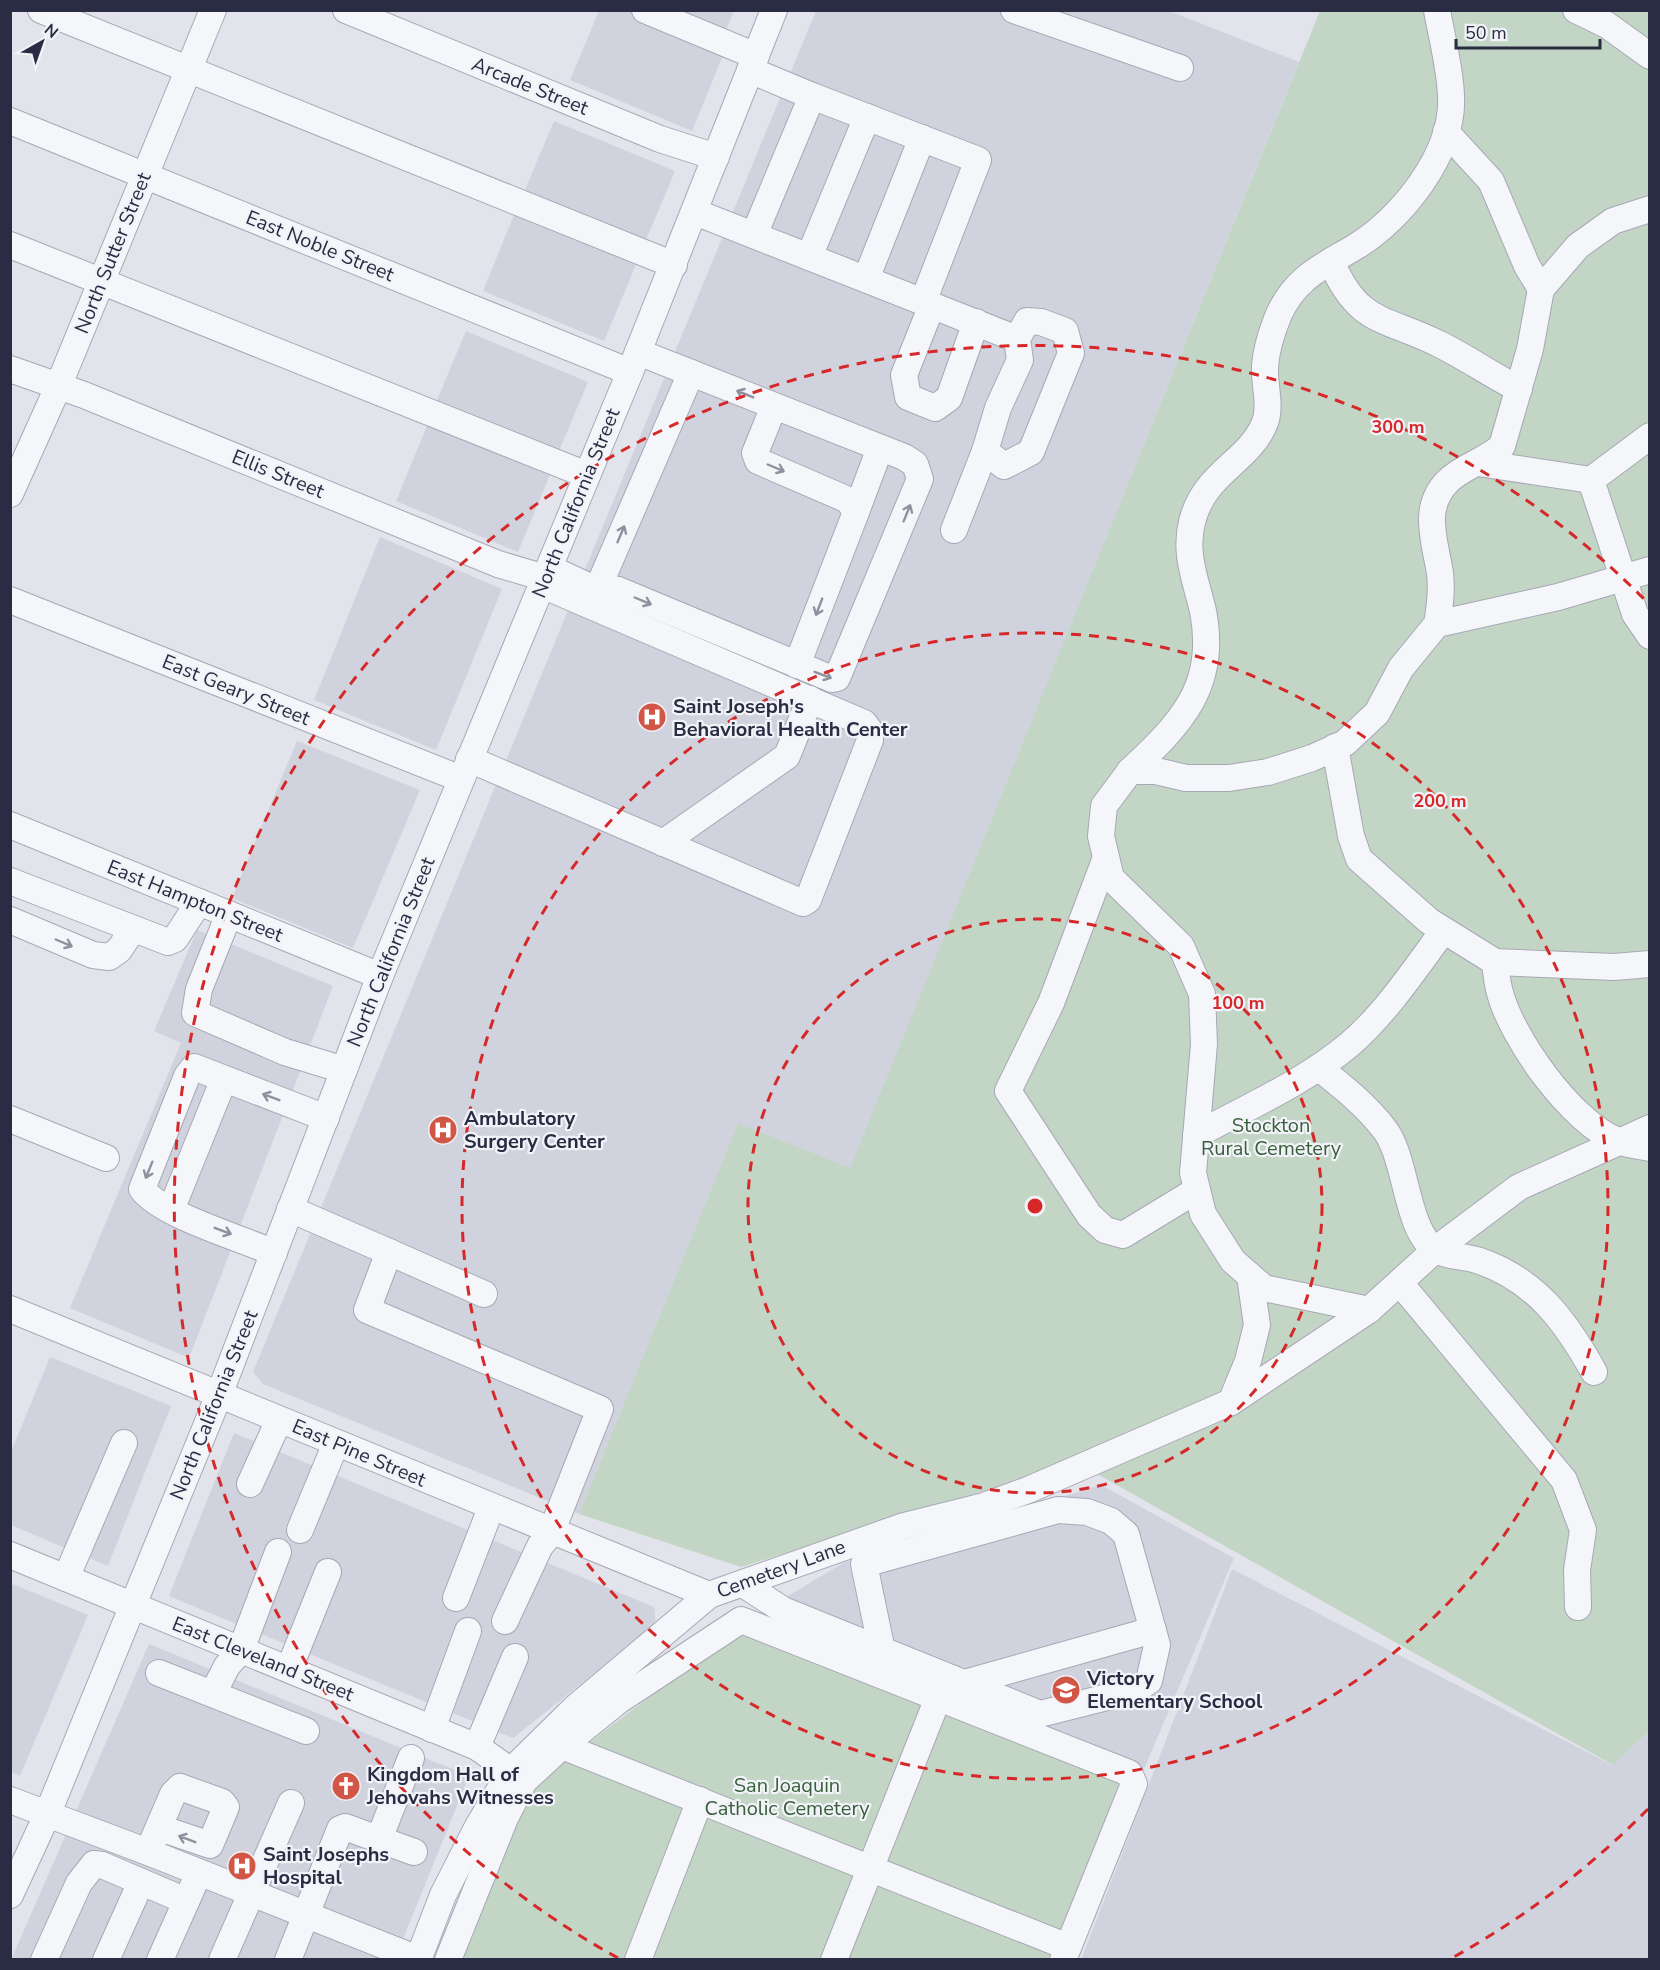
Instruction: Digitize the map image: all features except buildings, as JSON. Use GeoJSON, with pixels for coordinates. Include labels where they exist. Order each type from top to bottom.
{"type":"FeatureCollection","features":[{"type":"Feature","properties":{"kind":"street"},"geometry":{"type":"LineString","coordinates":[[41,10],[674,265]]}},
{"type":"Feature","properties":{"kind":"street","name":"North Sutter Street"},"geometry":{"type":"LineString","coordinates":[[10,494],[58,387],[213,10]]}},
{"type":"Feature","properties":{"kind":"street","name":"Arcade Street"},"geometry":{"type":"LineString","coordinates":[[346,10],[660,139],[716,157]]}},
{"type":"Feature","properties":{"kind":"street"},"geometry":{"type":"LineString","coordinates":[[645,10],[753,63],[812,96],[978,160],[904,375],[908,397],[934,408],[949,398],[976,322]]}},
{"type":"Feature","properties":{"kind":"street","name":"North California Street"},"geometry":{"type":"LineString","coordinates":[[10,1895],[47,1815],[219,1395],[380,976],[674,265],[774,10]]}},
{"type":"Feature","properties":{"kind":"street"},"geometry":{"type":"LineString","coordinates":[[1014,10],[1180,68]]}},
{"type":"Feature","properties":{"kind":"street"},"geometry":{"type":"LineString","coordinates":[[1369,1310],[1264,1288],[1233,1261],[1203,1214],[1193,1173],[1204,1044],[1202,994],[1181,946],[1112,878],[1105,860],[1101,836],[1104,806],[1130,771],[1177,726],[1192,700],[1203,669],[1203,612],[1188,552],[1191,523],[1200,498],[1217,477],[1256,438],[1264,424],[1268,408],[1265,365],[1279,314],[1293,290],[1312,271],[1383,228],[1402,208],[1419,188],[1446,132],[1452,98],[1437,10]]}},
{"type":"Feature","properties":{"kind":"street"},"geometry":{"type":"LineString","coordinates":[[1576,10],[1613,18],[1649,55]]}},
{"type":"Feature","properties":{"kind":"street"},"geometry":{"type":"LineString","coordinates":[[754,235],[812,96]]}},
{"type":"Feature","properties":{"kind":"street"},"geometry":{"type":"LineString","coordinates":[[809,256],[867,117]]}},
{"type":"Feature","properties":{"kind":"street","name":"East Noble Street"},"geometry":{"type":"LineString","coordinates":[[10,121],[144,175],[634,362],[691,373],[915,464],[920,479],[841,675],[832,679],[618,590],[545,577]]}},
{"type":"Feature","properties":{"kind":"street"},"geometry":{"type":"LineString","coordinates":[[1446,132],[1491,181],[1527,266],[1540,289]]}},
{"type":"Feature","properties":{"kind":"street"},"geometry":{"type":"LineString","coordinates":[[866,279],[922,138]]}},
{"type":"Feature","properties":{"kind":"street"},"geometry":{"type":"LineString","coordinates":[[1130,771],[1156,771],[1186,778],[1229,778],[1269,772],[1312,758],[1345,742],[1377,713],[1401,668],[1437,624],[1441,602],[1440,574],[1430,522],[1436,499],[1448,481],[1502,446],[1535,328],[1540,289],[1578,246],[1613,221],[1650,209]]}},
{"type":"Feature","properties":{"kind":"street"},"geometry":{"type":"LineString","coordinates":[[695,212],[1017,339]]}},
{"type":"Feature","properties":{"kind":"street"},"geometry":{"type":"LineString","coordinates":[[10,245],[587,475]]}},
{"type":"Feature","properties":{"kind":"street"},"geometry":{"type":"LineString","coordinates":[[1331,261],[1339,280],[1365,312],[1386,324],[1438,344],[1519,389]]}},
{"type":"Feature","properties":{"kind":"street"},"geometry":{"type":"LineString","coordinates":[[954,530],[986,451],[999,408],[1020,360],[1017,339],[1027,321],[1041,322],[1065,331],[1071,353],[1031,452],[1004,466],[986,451]]}},
{"type":"Feature","properties":{"kind":"street","name":"Ellis Street"},"geometry":{"type":"LineString","coordinates":[[10,369],[498,564],[545,577]]}},
{"type":"Feature","properties":{"kind":"street"},"geometry":{"type":"LineString","coordinates":[[598,588],[691,373]]}},
{"type":"Feature","properties":{"kind":"street"},"geometry":{"type":"LineString","coordinates":[[774,406],[754,453],[758,460],[848,500],[856,512]]}},
{"type":"Feature","properties":{"kind":"street"},"geometry":{"type":"LineString","coordinates":[[1478,463],[1591,480],[1650,436]]}},
{"type":"Feature","properties":{"kind":"street"},"geometry":{"type":"LineString","coordinates":[[797,664],[880,448]]}},
{"type":"Feature","properties":{"kind":"street"},"geometry":{"type":"LineString","coordinates":[[1591,480],[1635,614],[1650,636]]}},
{"type":"Feature","properties":{"kind":"street"},"geometry":{"type":"LineString","coordinates":[[1437,624],[1558,597],[1650,570]]}},
{"type":"Feature","properties":{"kind":"street","name":"East Geary Street"},"geometry":{"type":"LineString","coordinates":[[10,600],[663,843],[802,903],[808,900],[870,740],[870,731],[864,723],[545,577]]}},
{"type":"Feature","properties":{"kind":"street"},"geometry":{"type":"LineString","coordinates":[[663,843],[787,756],[810,699]]}},
{"type":"Feature","properties":{"kind":"street"},"geometry":{"type":"LineString","coordinates":[[1335,747],[1351,836],[1359,859],[1390,889],[1443,931],[1495,962],[1614,967],[1650,964]]}},
{"type":"Feature","properties":{"kind":"street","name":"East Hampton Street"},"geometry":{"type":"LineString","coordinates":[[10,825],[380,976]]}},
{"type":"Feature","properties":{"kind":"street"},"geometry":{"type":"LineString","coordinates":[[1105,860],[1051,1003],[1008,1091],[1089,1215],[1105,1230],[1123,1235],[1197,1190]]}},
{"type":"Feature","properties":{"kind":"street"},"geometry":{"type":"LineString","coordinates":[[10,881],[172,942],[199,902]]}},
{"type":"Feature","properties":{"kind":"street"},"geometry":{"type":"LineString","coordinates":[[229,914],[199,989],[195,1013],[285,1052],[344,1070]]}},
{"type":"Feature","properties":{"kind":"street"},"geometry":{"type":"LineString","coordinates":[[10,920],[93,955],[108,957],[119,950],[133,929]]}},
{"type":"Feature","properties":{"kind":"street"},"geometry":{"type":"LineString","coordinates":[[1196,1135],[1319,1068],[1352,1042],[1411,975],[1443,931]]}},
{"type":"Feature","properties":{"kind":"street"},"geometry":{"type":"LineString","coordinates":[[1495,962],[1499,991],[1520,1037],[1552,1087],[1588,1122],[1618,1141],[1650,1148]]}},
{"type":"Feature","properties":{"kind":"street"},"geometry":{"type":"LineString","coordinates":[[274,1253],[171,1210],[148,1197],[142,1189],[187,1076],[194,1067],[326,1118]]}},
{"type":"Feature","properties":{"kind":"street"},"geometry":{"type":"LineString","coordinates":[[1319,1068],[1386,1131],[1408,1192],[1416,1225],[1435,1250],[1480,1261],[1514,1277],[1545,1300],[1571,1331],[1594,1372]]}},
{"type":"Feature","properties":{"kind":"street"},"geometry":{"type":"LineString","coordinates":[[171,1210],[224,1079]]}},
{"type":"Feature","properties":{"kind":"street"},"geometry":{"type":"LineString","coordinates":[[10,1119],[106,1158]]}},
{"type":"Feature","properties":{"kind":"street","name":"Cemetery Lane"},"geometry":{"type":"LineString","coordinates":[[418,1959],[443,1895],[477,1828],[511,1771],[567,1715],[708,1595],[904,1526],[984,1506],[1017,1494],[1231,1402],[1369,1310],[1435,1250],[1519,1187],[1650,1128]]}},
{"type":"Feature","properties":{"kind":"street"},"geometry":{"type":"LineString","coordinates":[[290,1209],[484,1294]]}},
{"type":"Feature","properties":{"kind":"street"},"geometry":{"type":"LineString","coordinates":[[389,1252],[367,1310],[600,1409],[551,1533],[540,1546],[505,1621]]}},
{"type":"Feature","properties":{"kind":"street"},"geometry":{"type":"LineString","coordinates":[[1231,1402],[1248,1361],[1257,1325],[1250,1276]]}},
{"type":"Feature","properties":{"kind":"street"},"geometry":{"type":"LineString","coordinates":[[1400,1283],[1564,1480],[1583,1530],[1577,1570],[1578,1607]]}},
{"type":"Feature","properties":{"kind":"street","name":"East Pine Street"},"geometry":{"type":"LineString","coordinates":[[10,1309],[551,1533],[708,1595]]}},
{"type":"Feature","properties":{"kind":"street"},"geometry":{"type":"LineString","coordinates":[[250,1484],[279,1420]]}},
{"type":"Feature","properties":{"kind":"street"},"geometry":{"type":"LineString","coordinates":[[66,1578],[124,1443]]}},
{"type":"Feature","properties":{"kind":"street"},"geometry":{"type":"LineString","coordinates":[[300,1530],[336,1443]]}},
{"type":"Feature","properties":{"kind":"street"},"geometry":{"type":"LineString","coordinates":[[456,1598],[491,1508]]}},
{"type":"Feature","properties":{"kind":"street"},"geometry":{"type":"LineString","coordinates":[[743,1584],[783,1610],[961,1684],[1040,1714],[1135,1690],[1149,1681],[1157,1645],[1126,1534],[1111,1521],[1087,1512],[1058,1510],[864,1564],[882,1651]]}},
{"type":"Feature","properties":{"kind":"street"},"geometry":{"type":"LineString","coordinates":[[213,1693],[227,1666],[241,1650],[278,1552]]}},
{"type":"Feature","properties":{"kind":"street","name":"East Cleveland Street"},"geometry":{"type":"LineString","coordinates":[[10,1555],[477,1748],[511,1771]]}},
{"type":"Feature","properties":{"kind":"street"},"geometry":{"type":"LineString","coordinates":[[289,1669],[328,1572]]}},
{"type":"Feature","properties":{"kind":"street"},"geometry":{"type":"LineString","coordinates":[[448,1959],[505,1818],[524,1781],[562,1746],[618,1701],[741,1620],[1126,1770],[1133,1778],[1134,1784],[1066,1953],[871,1867],[562,1746]]}},
{"type":"Feature","properties":{"kind":"street"},"geometry":{"type":"LineString","coordinates":[[961,1684],[1153,1630]]}},
{"type":"Feature","properties":{"kind":"street"},"geometry":{"type":"LineString","coordinates":[[432,1729],[468,1631]]}},
{"type":"Feature","properties":{"kind":"street"},"geometry":{"type":"LineString","coordinates":[[477,1748],[515,1657]]}},
{"type":"Feature","properties":{"kind":"street"},"geometry":{"type":"LineString","coordinates":[[159,1673],[306,1731]]}},
{"type":"Feature","properties":{"kind":"street"},"geometry":{"type":"LineString","coordinates":[[834,1959],[938,1698]]}},
{"type":"Feature","properties":{"kind":"street"},"geometry":{"type":"LineString","coordinates":[[379,1839],[411,1758]]}},
{"type":"Feature","properties":{"kind":"street"},"geometry":{"type":"LineString","coordinates":[[10,1800],[418,1959]]}},
{"type":"Feature","properties":{"kind":"street"},"geometry":{"type":"LineString","coordinates":[[638,1959],[700,1800]]}},
{"type":"Feature","properties":{"kind":"street"},"geometry":{"type":"LineString","coordinates":[[222,1959],[291,1803]]}},
{"type":"Feature","properties":{"kind":"street"},"geometry":{"type":"LineString","coordinates":[[288,1959],[340,1828],[345,1827],[414,1852]]}},
{"type":"Feature","properties":{"kind":"street"},"geometry":{"type":"LineString","coordinates":[[148,1852],[160,1828]]}},
{"type":"Feature","properties":{"kind":"street"},"geometry":{"type":"LineString","coordinates":[[44,1959],[79,1883],[94,1864],[186,1901]]}},
{"type":"Feature","properties":{"kind":"street"},"geometry":{"type":"LineString","coordinates":[[160,1959],[199,1872]]}},
{"type":"Feature","properties":{"kind":"street"},"geometry":{"type":"LineString","coordinates":[[106,1959],[141,1882]]}},
{"type":"Feature","properties":{"kind":"shaded area"},"geometry":{"type":"Polygon","coordinates":[[[599,11],[634,11],[726,48],[692,131],[570,80],[599,11]]]}},
{"type":"Feature","properties":{"kind":"shaded area"},"geometry":{"type":"Polygon","coordinates":[[[659,11],[734,11],[723,37],[659,11]]]}},
{"type":"Feature","properties":{"kind":"shaded area"},"geometry":{"type":"Polygon","coordinates":[[[816,11],[1169,11],[1299,62],[850,1169],[738,1123],[579,1514],[263,1384],[253,1372],[816,11]]]}},
{"type":"Feature","properties":{"kind":"shaded area"},"geometry":{"type":"Polygon","coordinates":[[[554,121],[675,171],[641,252],[520,202],[554,121]]]}},
{"type":"Feature","properties":{"kind":"shaded area"},"geometry":{"type":"Polygon","coordinates":[[[516,210],[638,260],[604,341],[483,291],[516,210]]]}},
{"type":"Feature","properties":{"kind":"shaded area"},"geometry":{"type":"Polygon","coordinates":[[[466,331],[588,382],[554,463],[432,412],[466,331]]]}},
{"type":"Feature","properties":{"kind":"shaded area"},"geometry":{"type":"Polygon","coordinates":[[[429,421],[551,472],[518,552],[396,501],[429,421]]]}},
{"type":"Feature","properties":{"kind":"shaded area"},"geometry":{"type":"Polygon","coordinates":[[[380,537],[502,589],[436,750],[314,700],[380,537]]]}},
{"type":"Feature","properties":{"kind":"shaded area"},"geometry":{"type":"Polygon","coordinates":[[[297,741],[420,790],[353,948],[232,898],[297,741]]]}},
{"type":"Feature","properties":{"kind":"shaded area"},"geometry":{"type":"Polygon","coordinates":[[[197,930],[333,986],[189,1358],[70,1308],[181,1043],[154,1031],[197,930]]]}},
{"type":"Feature","properties":{"kind":"shaded area"},"geometry":{"type":"Polygon","coordinates":[[[50,1357],[171,1406],[108,1566],[11,1525],[11,1452],[50,1357]]]}},
{"type":"Feature","properties":{"kind":"shaded area"},"geometry":{"type":"Polygon","coordinates":[[[234,1433],[654,1607],[656,1624],[513,1738],[169,1596],[234,1433]]]}},
{"type":"Feature","properties":{"kind":"shaded area","name":"Victory Elementary School"},"geometry":{"type":"Polygon","coordinates":[[[1101,1485],[1234,1558],[1144,1769],[763,1611],[843,1563],[1101,1485]]]}},
{"type":"Feature","properties":{"kind":"shaded area"},"geometry":{"type":"Polygon","coordinates":[[[1232,1569],[1612,1765],[1649,1731],[1649,1959],[1081,1960],[1232,1569]]]}},
{"type":"Feature","properties":{"kind":"shaded area"},"geometry":{"type":"Polygon","coordinates":[[[10,1583],[88,1615],[20,1776],[11,1772],[10,1583]]]}},
{"type":"Feature","properties":{"kind":"shaded area","name":"Saint Josephs Hospital"},"geometry":{"type":"Polygon","coordinates":[[[149,1644],[469,1776],[395,1959],[11,1960],[149,1644]]]}},
{"type":"Feature","properties":{"kind":"green space","name":"Stockton Rural Cemetery"},"geometry":{"type":"Polygon","coordinates":[[[1320,11],[1649,11],[1649,1731],[1613,1765],[1076,1462],[741,1567],[579,1514],[738,1123],[850,1168],[1320,11]]]}},
{"type":"Feature","properties":{"kind":"green space","name":"San Joaquin Catholic Cemetery"},"geometry":{"type":"Polygon","coordinates":[[[763,1611],[1144,1769],[1072,1959],[451,1960],[521,1790],[578,1751],[763,1611]]]}},
{"type":"Feature","properties":{"kind":"place","name":"Saint Joseph's Behavioral Health Center"},"geometry":{"type":"Point","coordinates":[652,717]}},
{"type":"Feature","properties":{"kind":"place","name":"Ambulatory Surgery Center"},"geometry":{"type":"Point","coordinates":[443,1130]}},
{"type":"Feature","properties":{"kind":"place","name":"Victory Elementary School"},"geometry":{"type":"Point","coordinates":[1066,1690]}},
{"type":"Feature","properties":{"kind":"place","name":"Kingdom Hall of Jehovahs Witnesses"},"geometry":{"type":"Point","coordinates":[346,1786]}},
{"type":"Feature","properties":{"kind":"place","name":"Saint Josephs Hospital"},"geometry":{"type":"Point","coordinates":[242,1866]}}]}
